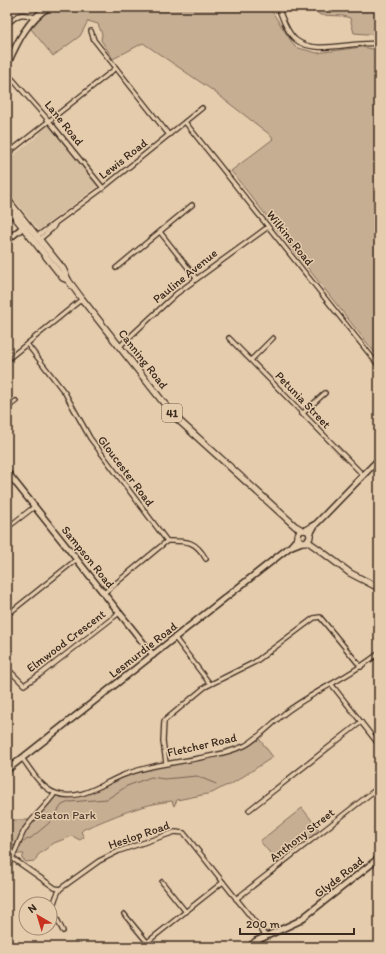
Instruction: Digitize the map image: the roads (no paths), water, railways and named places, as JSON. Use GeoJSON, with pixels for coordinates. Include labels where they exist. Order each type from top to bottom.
{"type":"FeatureCollection","features":[{"type":"Feature","properties":{"kind":"main road","name":"Canning Road"},"geometry":{"type":"LineString","coordinates":[[7,199],[25,226]]}},
{"type":"Feature","properties":{"kind":"main road","name":"Canning Road"},"geometry":{"type":"LineString","coordinates":[[7,207],[37,239],[63,278],[68,280],[180,422],[304,536]]}},
{"type":"Feature","properties":{"kind":"main road"},"geometry":{"type":"LineString","coordinates":[[304,536],[317,548],[350,573],[379,588]]}},
{"type":"Feature","properties":{"kind":"street"},"geometry":{"type":"LineString","coordinates":[[7,65],[34,17],[49,7]]}},
{"type":"Feature","properties":{"kind":"street"},"geometry":{"type":"LineString","coordinates":[[278,7],[295,40],[306,46],[326,47],[379,44]]}},
{"type":"Feature","properties":{"kind":"street"},"geometry":{"type":"LineString","coordinates":[[7,24],[18,15],[24,13],[34,17]]}},
{"type":"Feature","properties":{"kind":"street"},"geometry":{"type":"LineString","coordinates":[[91,32],[94,40],[169,135]]}},
{"type":"Feature","properties":{"kind":"street"},"geometry":{"type":"LineString","coordinates":[[7,154],[116,68]]}},
{"type":"Feature","properties":{"kind":"street","name":"Lane Road"},"geometry":{"type":"LineString","coordinates":[[7,72],[50,121],[103,188]]}},
{"type":"Feature","properties":{"kind":"street","name":"Lewis Road"},"geometry":{"type":"LineString","coordinates":[[37,239],[51,225],[55,224],[103,188],[202,108]]}},
{"type":"Feature","properties":{"kind":"street","name":"Wilkins Road"},"geometry":{"type":"LineString","coordinates":[[185,122],[379,366]]}},
{"type":"Feature","properties":{"kind":"street"},"geometry":{"type":"LineString","coordinates":[[116,268],[192,205]]}},
{"type":"Feature","properties":{"kind":"street"},"geometry":{"type":"LineString","coordinates":[[7,240],[25,226]]}},
{"type":"Feature","properties":{"kind":"street","name":"Pauline Avenue"},"geometry":{"type":"LineString","coordinates":[[120,346],[176,294],[268,227]]}},
{"type":"Feature","properties":{"kind":"street"},"geometry":{"type":"LineString","coordinates":[[160,232],[196,278]]}},
{"type":"Feature","properties":{"kind":"street"},"geometry":{"type":"LineString","coordinates":[[7,360],[82,299]]}},
{"type":"Feature","properties":{"kind":"street","name":"Petunia Street"},"geometry":{"type":"LineString","coordinates":[[229,338],[363,475]]}},
{"type":"Feature","properties":{"kind":"street"},"geometry":{"type":"LineString","coordinates":[[251,360],[272,338]]}},
{"type":"Feature","properties":{"kind":"street","name":"Gloucester Road"},"geometry":{"type":"LineString","coordinates":[[27,344],[65,393],[90,438],[167,541]]}},
{"type":"Feature","properties":{"kind":"street"},"geometry":{"type":"LineString","coordinates":[[302,414],[325,393]]}},
{"type":"Feature","properties":{"kind":"street"},"geometry":{"type":"LineString","coordinates":[[7,408],[16,401]]}},
{"type":"Feature","properties":{"kind":"street","name":"Lesmurdie Road"},"geometry":{"type":"LineString","coordinates":[[7,770],[304,536],[379,459]]}},
{"type":"Feature","properties":{"kind":"street","name":"Sampson Road"},"geometry":{"type":"LineString","coordinates":[[7,472],[153,655]]}},
{"type":"Feature","properties":{"kind":"street"},"geometry":{"type":"LineString","coordinates":[[7,528],[34,507]]}},
{"type":"Feature","properties":{"kind":"street"},"geometry":{"type":"LineString","coordinates":[[104,593],[167,541],[185,541],[194,544],[206,559]]}},
{"type":"Feature","properties":{"kind":"street"},"geometry":{"type":"LineString","coordinates":[[7,615],[77,559]]}},
{"type":"Feature","properties":{"kind":"street","name":"Elmwood Crescent"},"geometry":{"type":"LineString","coordinates":[[7,668],[24,684],[42,673],[119,613]]}},
{"type":"Feature","properties":{"kind":"street"},"geometry":{"type":"LineString","coordinates":[[166,763],[163,741],[164,721],[210,684],[247,667],[314,618],[320,617],[361,667]]}},
{"type":"Feature","properties":{"kind":"street"},"geometry":{"type":"LineString","coordinates":[[175,638],[210,684]]}},
{"type":"Feature","properties":{"kind":"street","name":"Fletcher Road"},"geometry":{"type":"LineString","coordinates":[[55,793],[70,795],[88,792],[122,776],[166,763],[212,755],[246,745],[288,711],[361,667],[379,653]]}},
{"type":"Feature","properties":{"kind":"street"},"geometry":{"type":"LineString","coordinates":[[332,685],[379,745]]}},
{"type":"Feature","properties":{"kind":"street"},"geometry":{"type":"LineString","coordinates":[[249,810],[361,722]]}},
{"type":"Feature","properties":{"kind":"street"},"geometry":{"type":"LineString","coordinates":[[7,866],[22,834],[31,820],[48,804],[55,793],[42,784],[22,758]]}},
{"type":"Feature","properties":{"kind":"street","name":"Anthony Street"},"geometry":{"type":"LineString","coordinates":[[236,899],[379,787]]}},
{"type":"Feature","properties":{"kind":"street","name":"Heslop Road"},"geometry":{"type":"LineString","coordinates":[[60,889],[99,861],[125,849],[175,832],[184,833],[266,936]]}},
{"type":"Feature","properties":{"kind":"street"},"geometry":{"type":"LineString","coordinates":[[12,858],[55,888],[60,889],[54,899],[52,909],[62,931]]}},
{"type":"Feature","properties":{"kind":"street","name":"Glyde Road"},"geometry":{"type":"LineString","coordinates":[[249,947],[266,936],[299,921],[379,858]]}},
{"type":"Feature","properties":{"kind":"street"},"geometry":{"type":"LineString","coordinates":[[162,882],[186,912]]}},
{"type":"Feature","properties":{"kind":"street"},"geometry":{"type":"LineString","coordinates":[[141,947],[223,882]]}},
{"type":"Feature","properties":{"kind":"street"},"geometry":{"type":"LineString","coordinates":[[124,914],[147,942]]}},
{"type":"Feature","properties":{"kind":"waterway"},"geometry":{"type":"LineString","coordinates":[[24,841],[31,838],[49,823],[62,805],[69,802],[107,799],[127,786],[151,777],[164,779],[197,776],[216,784]]}},
{"type":"Feature","properties":{"kind":"waterway"},"geometry":{"type":"LineString","coordinates":[[7,848],[15,845]]}},
{"type":"Feature","properties":{"kind":"park label","name":"Seaton Park"},"geometry":{"type":"Point","coordinates":[65,815]}}]}
